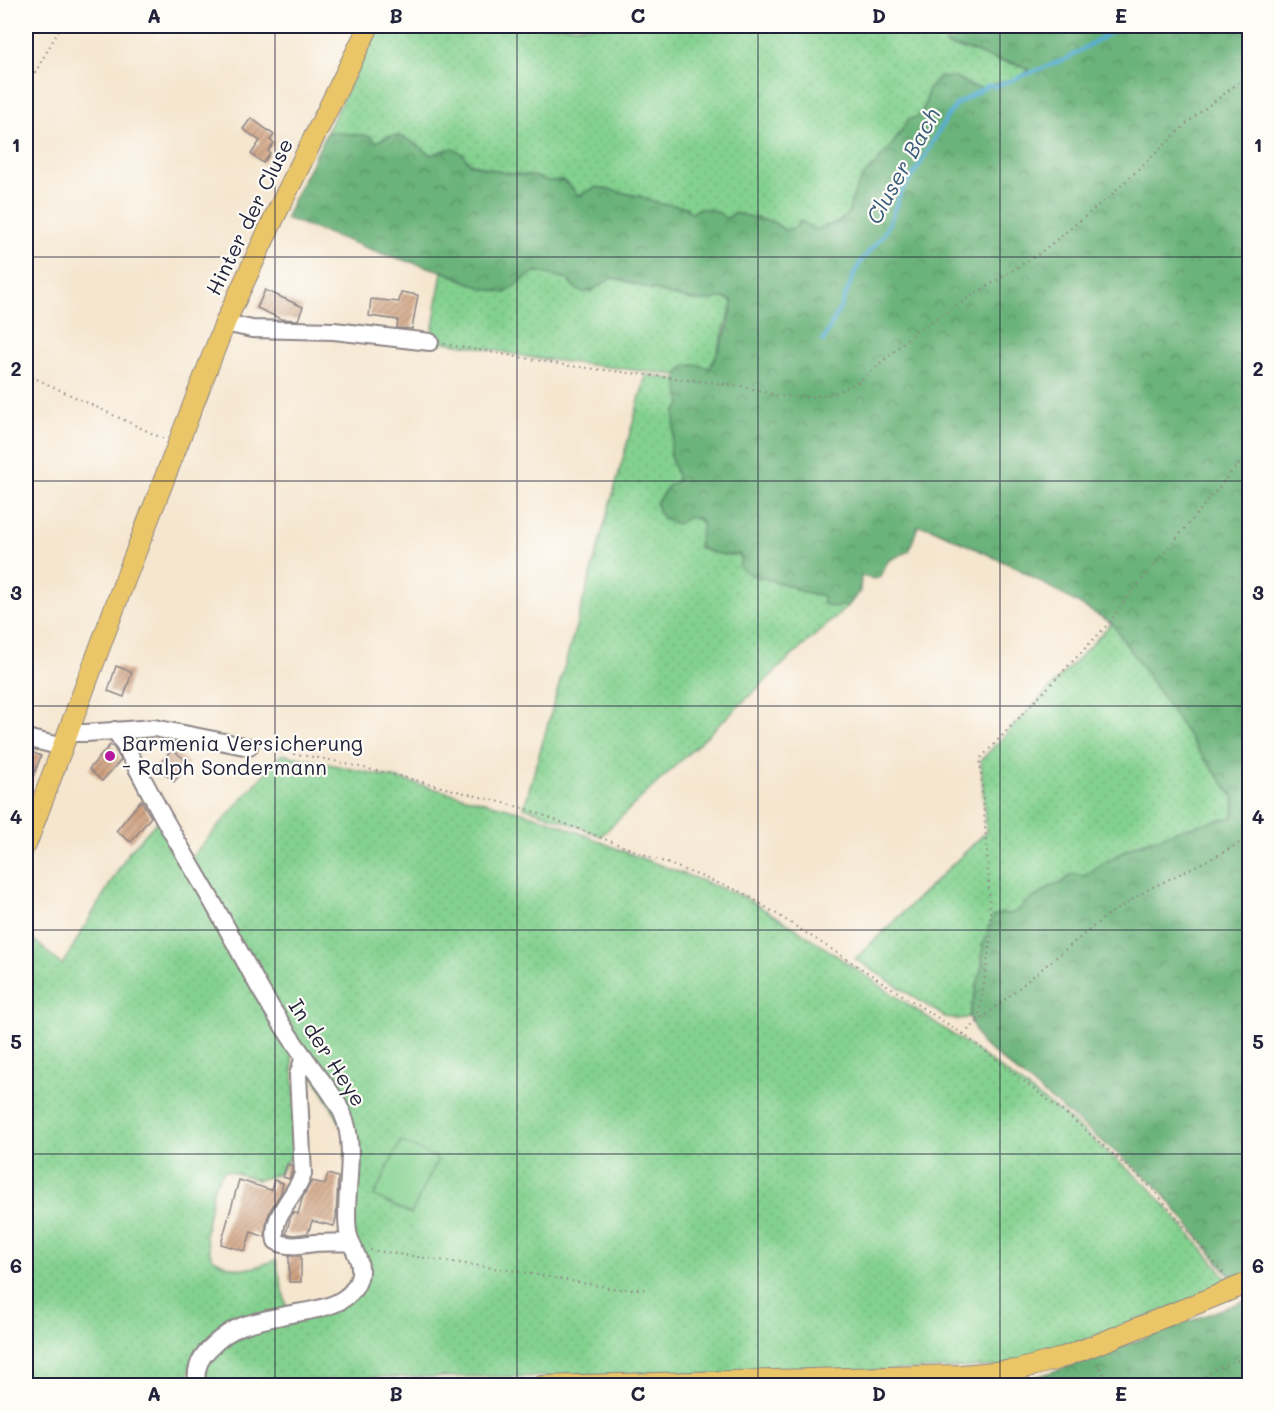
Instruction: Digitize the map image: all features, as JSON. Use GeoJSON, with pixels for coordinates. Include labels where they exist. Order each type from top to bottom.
{"type":"FeatureCollection","features":[{"type":"Feature","properties":{"kind":"main road","name":"Hinter der Cluse"},"geometry":{"type":"LineString","coordinates":[[26,845],[225,323],[369,26]]}},
{"type":"Feature","properties":{"kind":"main road"},"geometry":{"type":"LineString","coordinates":[[542,1386],[930,1376],[1017,1370],[1058,1359],[1250,1282]]}},
{"type":"Feature","properties":{"kind":"street","name":"Hinter der Cluse"},"geometry":{"type":"LineString","coordinates":[[225,323],[252,329],[334,331],[430,342]]}},
{"type":"Feature","properties":{"kind":"street"},"geometry":{"type":"LineString","coordinates":[[26,738],[65,740],[86,733],[154,728],[249,747]]}},
{"type":"Feature","properties":{"kind":"street","name":"In der Heye"},"geometry":{"type":"LineString","coordinates":[[115,730],[281,1025],[332,1093],[347,1125],[350,1145],[348,1222],[353,1246],[361,1267],[357,1284],[348,1296],[337,1302],[317,1309],[265,1319],[235,1329],[204,1354],[197,1370],[198,1386]]}},
{"type":"Feature","properties":{"kind":"street"},"geometry":{"type":"LineString","coordinates":[[304,1057],[298,1075],[303,1174],[301,1182],[285,1205],[274,1233],[276,1240],[282,1245],[302,1246],[315,1243],[353,1246]]}},
{"type":"Feature","properties":{"kind":"path"},"geometry":{"type":"LineString","coordinates":[[26,89],[61,26]]}},
{"type":"Feature","properties":{"kind":"path"},"geometry":{"type":"LineString","coordinates":[[430,342],[570,366],[742,386],[779,396],[809,397],[832,394],[858,382],[914,332],[1039,254],[1109,197],[1194,117],[1250,74]]}},
{"type":"Feature","properties":{"kind":"path"},"geometry":{"type":"LineString","coordinates":[[26,374],[177,445]]}},
{"type":"Feature","properties":{"kind":"path"},"geometry":{"type":"LineString","coordinates":[[978,1020],[990,944],[988,866],[980,759],[1109,623],[1137,586],[1250,453]]}},
{"type":"Feature","properties":{"kind":"path"},"geometry":{"type":"LineString","coordinates":[[249,747],[325,759],[527,809],[744,893],[963,1034],[1070,1117],[1152,1188],[1218,1266]]}},
{"type":"Feature","properties":{"kind":"path"},"geometry":{"type":"LineString","coordinates":[[963,1034],[1106,916],[1149,889],[1250,837]]}},
{"type":"Feature","properties":{"kind":"path"},"geometry":{"type":"LineString","coordinates":[[353,1246],[616,1289],[646,1289]]}},
{"type":"Feature","properties":{"kind":"path"},"geometry":{"type":"LineString","coordinates":[[1197,1386],[1201,1379],[1216,1368],[1250,1357]]}},
{"type":"Feature","properties":{"kind":"path"},"geometry":{"type":"LineString","coordinates":[[1095,1360],[1112,1386]]}},
{"type":"Feature","properties":{"kind":"green space"},"geometry":{"type":"Polygon","coordinates":[[[378,26],[896,26],[919,31],[933,28],[944,31],[944,38],[973,51],[993,59],[1029,68],[1023,76],[982,88],[969,85],[957,78],[928,90],[925,106],[918,117],[909,119],[853,196],[849,212],[839,222],[815,230],[801,221],[794,229],[785,230],[773,222],[734,213],[725,218],[692,214],[674,205],[661,204],[642,197],[597,187],[577,196],[563,180],[548,181],[533,176],[505,173],[470,163],[463,154],[444,150],[431,155],[401,137],[390,136],[376,142],[370,136],[327,132],[378,26]]]}},
{"type":"Feature","properties":{"kind":"green space"},"geometry":{"type":"Polygon","coordinates":[[[896,26],[1249,26],[1249,1276],[1235,1282],[1156,1185],[981,1043],[969,1017],[982,966],[983,945],[993,916],[1002,913],[1010,914],[1019,910],[1024,904],[1053,885],[1062,883],[1072,874],[1084,876],[1136,845],[1181,829],[1233,817],[1235,803],[1233,796],[1200,753],[1112,623],[1017,568],[929,527],[918,526],[909,551],[888,561],[880,577],[874,579],[861,576],[860,591],[849,605],[834,607],[823,604],[823,596],[749,574],[739,567],[741,559],[739,554],[718,554],[698,547],[703,525],[698,519],[689,517],[677,524],[662,517],[656,503],[669,485],[676,482],[677,475],[671,458],[671,445],[675,412],[681,405],[677,375],[685,366],[696,365],[710,368],[728,326],[732,301],[728,299],[700,301],[611,278],[588,292],[583,292],[578,291],[568,279],[536,271],[505,293],[482,288],[442,271],[386,255],[286,218],[327,132],[370,136],[376,142],[390,136],[401,137],[431,155],[453,148],[463,154],[470,164],[548,181],[563,180],[577,196],[597,187],[642,197],[661,204],[686,207],[692,214],[697,209],[709,209],[725,218],[734,213],[773,222],[785,230],[794,228],[801,221],[815,230],[839,222],[849,212],[853,196],[862,178],[890,148],[909,119],[918,117],[925,106],[928,90],[939,77],[957,78],[969,85],[982,88],[1023,76],[1029,69],[973,51],[948,46],[943,31],[933,28],[914,31],[896,26]]]}},
{"type":"Feature","properties":{"kind":"green space"},"geometry":{"type":"Polygon","coordinates":[[[442,271],[482,288],[505,293],[535,271],[568,279],[570,284],[590,292],[611,278],[700,301],[728,299],[732,301],[732,306],[710,368],[696,365],[685,366],[677,375],[534,358],[431,340],[442,271]]]}},
{"type":"Feature","properties":{"kind":"green space"},"geometry":{"type":"Polygon","coordinates":[[[646,375],[678,380],[681,405],[674,425],[671,458],[677,475],[676,482],[689,517],[698,519],[703,525],[706,551],[739,554],[749,574],[791,586],[800,591],[824,596],[824,604],[834,607],[849,605],[601,836],[524,807],[646,375]]]}},
{"type":"Feature","properties":{"kind":"green space"},"geometry":{"type":"Polygon","coordinates":[[[1112,623],[1200,752],[1233,796],[1235,803],[1233,817],[1181,829],[1136,845],[1084,876],[1072,874],[1062,883],[1053,885],[1024,904],[1020,910],[1010,914],[1002,913],[983,945],[982,966],[969,1017],[958,1020],[945,1017],[855,959],[986,832],[981,760],[1112,623]]]}},
{"type":"Feature","properties":{"kind":"green space"},"geometry":{"type":"Polygon","coordinates":[[[282,754],[398,779],[522,812],[554,822],[620,850],[742,896],[797,929],[971,1047],[1069,1119],[1151,1189],[1217,1266],[1231,1286],[1015,1366],[723,1376],[375,1377],[204,1385],[200,1370],[226,1339],[359,1291],[353,1236],[352,1144],[191,857],[282,754]]]}},
{"type":"Feature","properties":{"kind":"green space"},"geometry":{"type":"Polygon","coordinates":[[[162,816],[292,1052],[298,1148],[278,1174],[258,1180],[225,1170],[214,1185],[205,1236],[212,1258],[230,1266],[244,1269],[276,1260],[288,1313],[263,1318],[192,1364],[188,1377],[189,1385],[26,1385],[26,933],[62,965],[129,852],[162,816]]]}},
{"type":"Feature","properties":{"kind":"green space"},"geometry":{"type":"Polygon","coordinates":[[[401,1141],[438,1159],[411,1214],[374,1196],[401,1141]]]}},
{"type":"Feature","properties":{"kind":"green space"},"geometry":{"type":"Polygon","coordinates":[[[1249,1299],[1249,1385],[993,1385],[1018,1383],[1061,1369],[1249,1299]]]}},
{"type":"Feature","properties":{"kind":"building"},"geometry":{"type":"Polygon","coordinates":[[[251,118],[274,135],[270,140],[274,143],[263,163],[251,154],[260,141],[243,129],[251,118]]]}},
{"type":"Feature","properties":{"kind":"building"},"geometry":{"type":"Polygon","coordinates":[[[265,290],[303,307],[298,320],[281,319],[257,308],[265,290]]]}},
{"type":"Feature","properties":{"kind":"building"},"geometry":{"type":"Polygon","coordinates":[[[401,292],[418,295],[412,329],[397,328],[398,320],[369,316],[371,299],[399,302],[401,292]]]}},
{"type":"Feature","properties":{"kind":"building"},"geometry":{"type":"Polygon","coordinates":[[[116,666],[132,672],[124,697],[108,691],[116,666]]]}},
{"type":"Feature","properties":{"kind":"building"},"geometry":{"type":"Polygon","coordinates":[[[110,745],[121,760],[102,781],[89,769],[110,745]]]}},
{"type":"Feature","properties":{"kind":"building"},"geometry":{"type":"Polygon","coordinates":[[[172,749],[189,763],[174,782],[157,767],[172,749]]]}},
{"type":"Feature","properties":{"kind":"building"},"geometry":{"type":"Polygon","coordinates":[[[29,751],[41,756],[26,793],[26,762],[29,751]]]}},
{"type":"Feature","properties":{"kind":"building"},"geometry":{"type":"Polygon","coordinates":[[[141,800],[151,817],[131,842],[116,831],[141,800]]]}},
{"type":"Feature","properties":{"kind":"building"},"geometry":{"type":"Polygon","coordinates":[[[287,1164],[292,1166],[289,1179],[283,1177],[287,1164]]]}},
{"type":"Feature","properties":{"kind":"building"},"geometry":{"type":"Polygon","coordinates":[[[328,1174],[338,1177],[334,1226],[312,1221],[308,1233],[286,1234],[293,1212],[298,1214],[302,1199],[312,1181],[325,1184],[328,1174]]]}},
{"type":"Feature","properties":{"kind":"building"},"geometry":{"type":"Polygon","coordinates":[[[239,1180],[271,1190],[274,1180],[283,1183],[281,1193],[267,1219],[265,1237],[251,1232],[245,1251],[221,1244],[239,1180]]]}},
{"type":"Feature","properties":{"kind":"building"},"geometry":{"type":"Polygon","coordinates":[[[289,1256],[301,1256],[301,1282],[289,1282],[289,1256]]]}},
{"type":"Feature","properties":{"kind":"waterway","name":"Cluser Bach"},"geometry":{"type":"LineString","coordinates":[[823,341],[855,272],[881,238],[900,194],[957,104],[989,85],[994,87],[1066,59],[1121,26]]}},
{"type":"Feature","properties":{"kind":"place","name":"Barmenia Versicherung - Ralph Sondermann"},"geometry":{"type":"Point","coordinates":[110,756]}}]}
